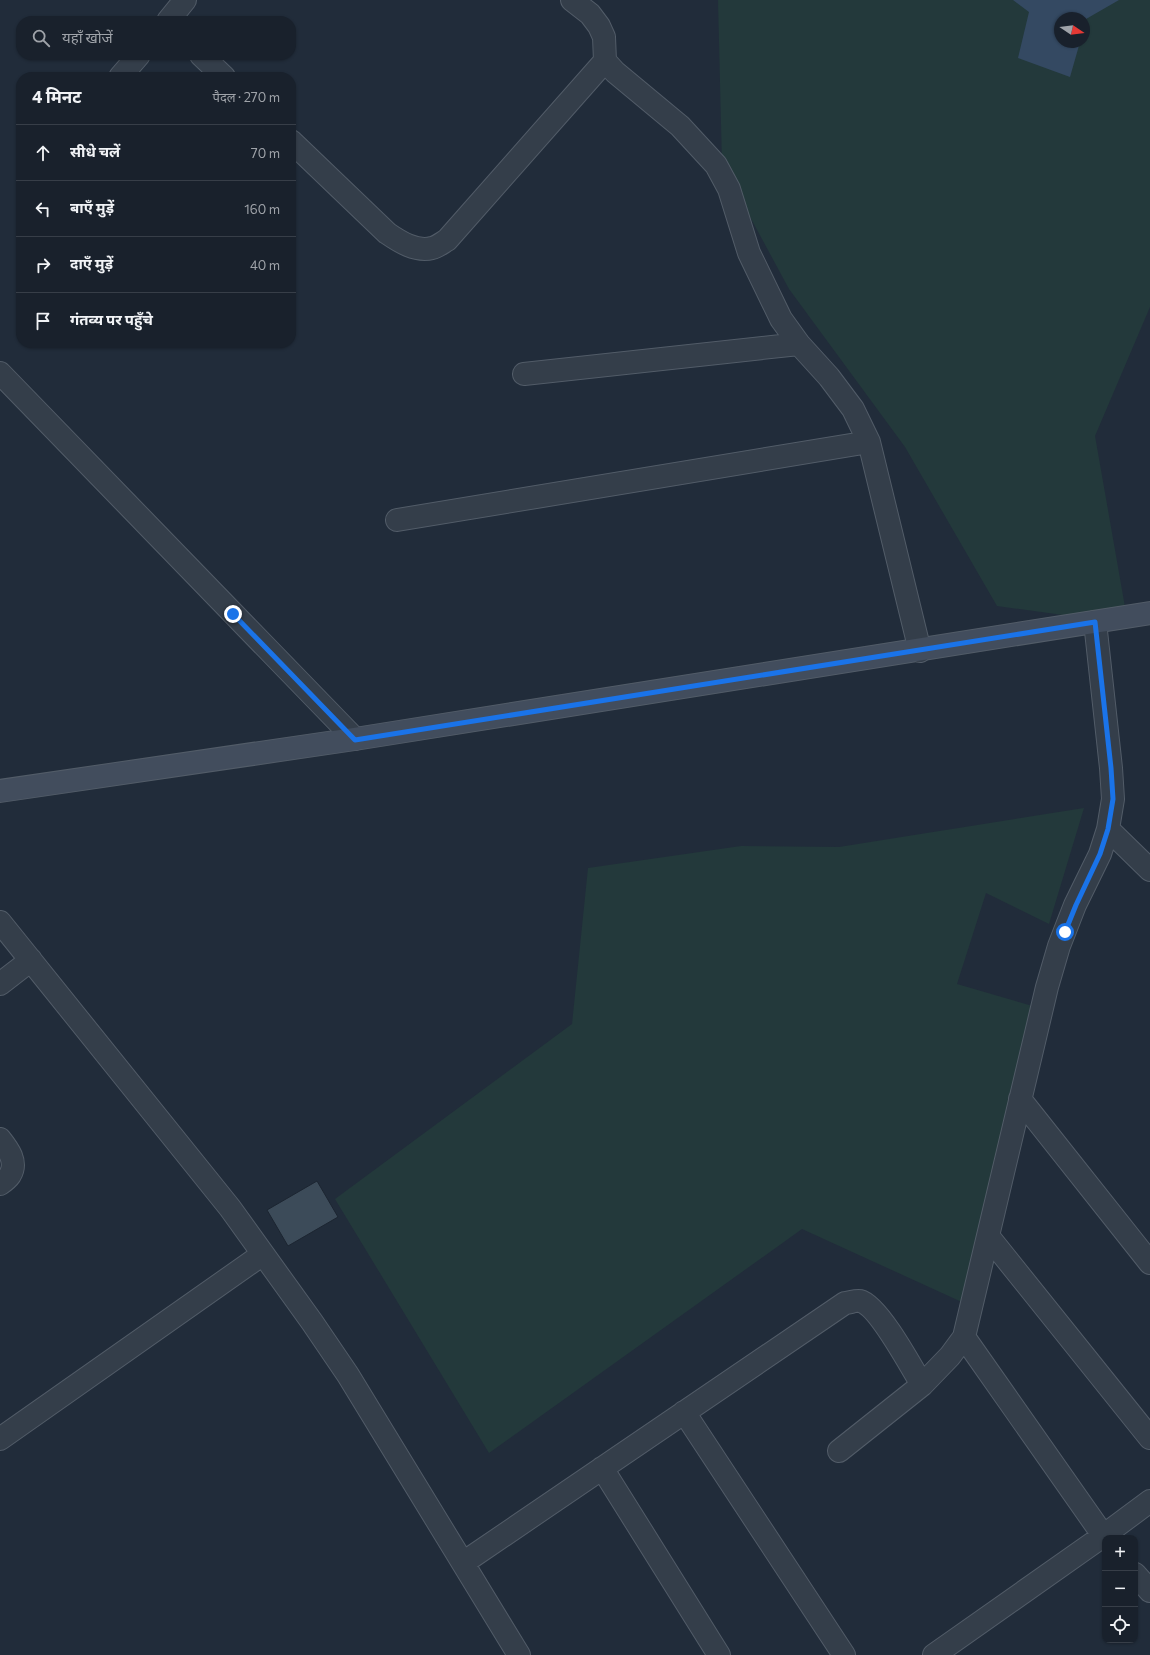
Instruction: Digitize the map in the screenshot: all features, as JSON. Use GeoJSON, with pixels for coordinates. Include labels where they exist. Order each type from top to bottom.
{"type":"FeatureCollection","features":[{"type":"Feature","properties":{"kind":"main road"},"geometry":{"type":"LineString","coordinates":[[0,790],[355,740],[920,651],[1150,613]]}},
{"type":"Feature","properties":{"kind":"street"},"geometry":{"type":"LineString","coordinates":[[172,16],[185,0]]}},
{"type":"Feature","properties":{"kind":"street"},"geometry":{"type":"LineString","coordinates":[[572,0],[590,14],[600,26],[604,37],[605,61],[615,72],[680,126],[716,165],[729,189],[752,260],[781,319],[799,344],[829,377],[853,409],[869,442],[920,651]]}},
{"type":"Feature","properties":{"kind":"street"},"geometry":{"type":"LineString","coordinates":[[124,72],[135,60]]}},
{"type":"Feature","properties":{"kind":"street"},"geometry":{"type":"LineString","coordinates":[[206,60],[219,72]]}},
{"type":"Feature","properties":{"kind":"street"},"geometry":{"type":"LineString","coordinates":[[296,146],[387,233],[402,244],[417,248],[433,248],[446,240],[605,61]]}},
{"type":"Feature","properties":{"kind":"street"},"geometry":{"type":"LineString","coordinates":[[524,374],[799,344]]}},
{"type":"Feature","properties":{"kind":"street"},"geometry":{"type":"LineString","coordinates":[[0,373],[355,740]]}},
{"type":"Feature","properties":{"kind":"street"},"geometry":{"type":"LineString","coordinates":[[397,520],[869,442]]}},
{"type":"Feature","properties":{"kind":"street"},"geometry":{"type":"LineString","coordinates":[[839,1451],[922,1385],[950,1356],[964,1337],[1047,987],[1059,946],[1100,854],[1108,829],[1113,799],[1095,622]]}},
{"type":"Feature","properties":{"kind":"street"},"geometry":{"type":"LineString","coordinates":[[1108,829],[1150,870]]}},
{"type":"Feature","properties":{"kind":"street"},"geometry":{"type":"LineString","coordinates":[[0,922],[230,1208],[312,1322],[348,1375],[519,1655]]}},
{"type":"Feature","properties":{"kind":"street"},"geometry":{"type":"LineString","coordinates":[[0,984],[31,960]]}},
{"type":"Feature","properties":{"kind":"street"},"geometry":{"type":"LineString","coordinates":[[1020,1099],[1150,1263]]}},
{"type":"Feature","properties":{"kind":"street"},"geometry":{"type":"LineString","coordinates":[[0,1139],[7,1147],[13,1162],[10,1175],[0,1184]]}},
{"type":"Feature","properties":{"kind":"street"},"geometry":{"type":"LineString","coordinates":[[988,1236],[1150,1438]]}},
{"type":"Feature","properties":{"kind":"street"},"geometry":{"type":"LineString","coordinates":[[0,1439],[263,1254]]}},
{"type":"Feature","properties":{"kind":"street"},"geometry":{"type":"LineString","coordinates":[[463,1563],[845,1303],[860,1301],[872,1307],[922,1385]]}},
{"type":"Feature","properties":{"kind":"street"},"geometry":{"type":"LineString","coordinates":[[964,1337],[1103,1535]]}},
{"type":"Feature","properties":{"kind":"street"},"geometry":{"type":"LineString","coordinates":[[684,1412],[844,1655]]}},
{"type":"Feature","properties":{"kind":"street"},"geometry":{"type":"LineString","coordinates":[[602,1468],[719,1655]]}},
{"type":"Feature","properties":{"kind":"street"},"geometry":{"type":"LineString","coordinates":[[1107,1535],[1150,1501]]}},
{"type":"Feature","properties":{"kind":"street"},"geometry":{"type":"LineString","coordinates":[[934,1655],[1102,1538]]}},
{"type":"Feature","properties":{"kind":"street"},"geometry":{"type":"LineString","coordinates":[[1138,1577],[1150,1591]]}},
{"type":"Feature","properties":{"kind":"green space"},"geometry":{"type":"Polygon","coordinates":[[[718,0],[1150,0],[1150,307],[1095,436],[1128,624],[997,606],[905,447],[789,289],[722,165],[718,0]]]}},
{"type":"Feature","properties":{"kind":"green space"},"geometry":{"type":"Polygon","coordinates":[[[1084,808],[1049,924],[986,893],[957,984],[1036,1007],[964,1303],[802,1229],[489,1453],[335,1199],[572,1024],[588,868],[741,846],[839,847],[1084,808]]]}},
{"type":"Feature","properties":{"kind":"water"},"geometry":{"type":"Polygon","coordinates":[[[1013,0],[1119,0],[1090,17],[1090,12],[1054,12],[1054,48],[1078,48],[1070,77],[1018,58],[1029,12],[1013,0]]]}},
{"type":"Feature","properties":{"kind":"building"},"geometry":{"type":"Polygon","coordinates":[[[317,1181],[338,1217],[288,1246],[267,1210],[317,1181]]]}},
{"type":"Feature","properties":{"kind":"route"},"geometry":{"type":"LineString","coordinates":[[233,614],[355,740],[1095,622],[1113,799],[1108,829],[1100,854],[1065,932]]}}]}
